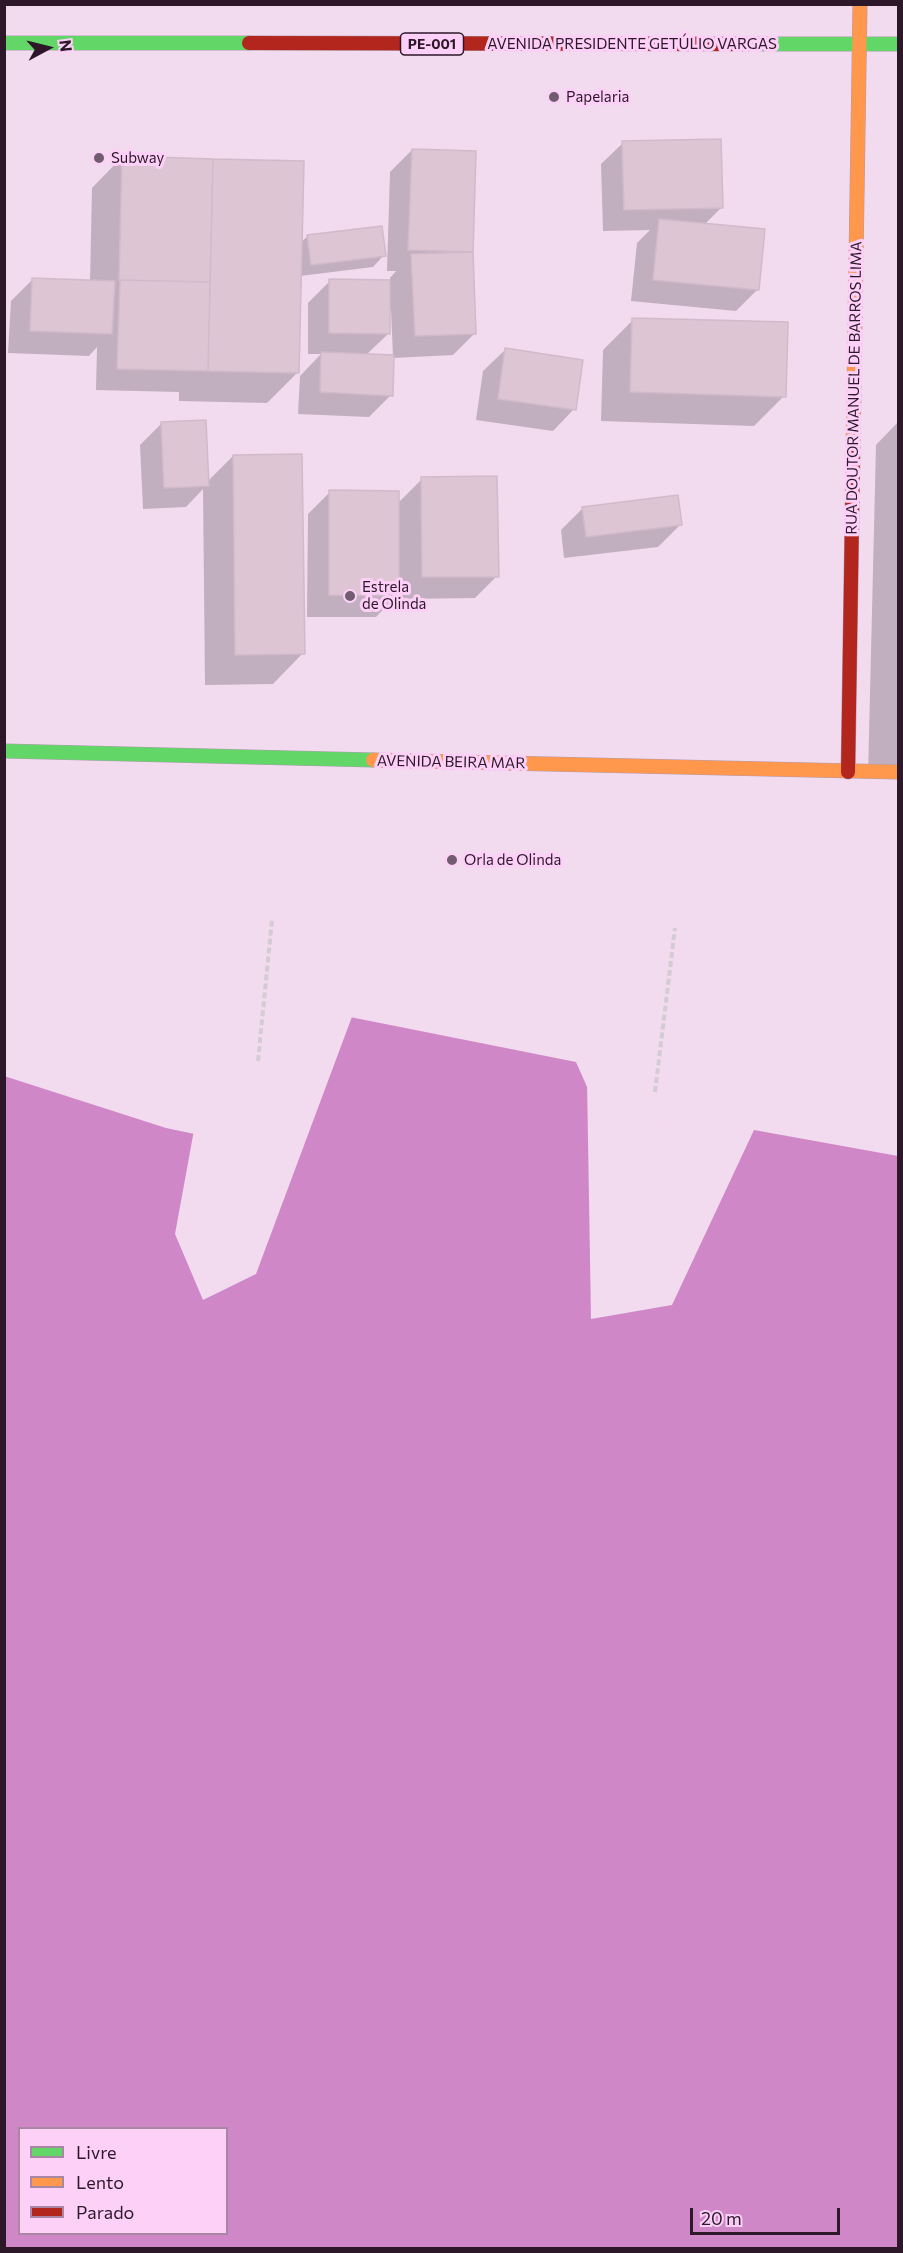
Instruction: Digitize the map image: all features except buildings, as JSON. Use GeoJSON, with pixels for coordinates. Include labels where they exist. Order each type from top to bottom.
{"type":"FeatureCollection","features":[{"type":"Feature","properties":{"kind":"main road","name":"RUA DOUTOR MANUEL DE BARROS LIMA"},"geometry":{"type":"LineString","coordinates":[[848,772],[860,4]]}},
{"type":"Feature","properties":{"kind":"main road","name":"AVENIDA PRESIDENTE GETÚLIO VARGAS"},"geometry":{"type":"LineString","coordinates":[[4,43],[898,44]]}},
{"type":"Feature","properties":{"kind":"main road","name":"AVENIDA BEIRA MAR"},"geometry":{"type":"LineString","coordinates":[[4,751],[898,772]]}},
{"type":"Feature","properties":{"kind":"path"},"geometry":{"type":"LineString","coordinates":[[258,1061],[272,920]]}},
{"type":"Feature","properties":{"kind":"path"},"geometry":{"type":"LineString","coordinates":[[655,1092],[675,928]]}},
{"type":"Feature","properties":{"kind":"shaded area"},"geometry":{"type":"Polygon","coordinates":[[[350,1017],[576,1062],[603,1123],[665,1131],[898,1025],[898,2248],[5,2248],[4,1076],[166,1128],[228,1141],[350,1017]]]}},
{"type":"Feature","properties":{"kind":"pier"},"geometry":{"type":"Polygon","coordinates":[[[686,998],[898,1022],[898,1156],[754,1130],[672,1305],[591,1319],[587,1080],[605,1120],[663,1128],[683,1001],[686,998]]]}},
{"type":"Feature","properties":{"kind":"pier"},"geometry":{"type":"Polygon","coordinates":[[[350,1014],[353,1014],[256,1274],[203,1300],[175,1234],[194,1130],[227,1138],[350,1014]]]}},
{"type":"Feature","properties":{"kind":"traffic: fast"},"geometry":{"type":"LineString","coordinates":[[4,43],[249,43]]}},
{"type":"Feature","properties":{"kind":"traffic: fast"},"geometry":{"type":"LineString","coordinates":[[736,44],[898,44]]}},
{"type":"Feature","properties":{"kind":"traffic: fast"},"geometry":{"type":"LineString","coordinates":[[4,751],[373,760]]}},
{"type":"Feature","properties":{"kind":"traffic: slow"},"geometry":{"type":"LineString","coordinates":[[853,451],[860,4]]}},
{"type":"Feature","properties":{"kind":"traffic: slow"},"geometry":{"type":"LineString","coordinates":[[373,760],[898,772]]}},
{"type":"Feature","properties":{"kind":"traffic: jam"},"geometry":{"type":"LineString","coordinates":[[249,43],[736,44]]}},
{"type":"Feature","properties":{"kind":"traffic: jam"},"geometry":{"type":"LineString","coordinates":[[848,772],[853,451]]}},
{"type":"Feature","properties":{"kind":"place","name":"Papelaria"},"geometry":{"type":"Point","coordinates":[554,97]}},
{"type":"Feature","properties":{"kind":"place","name":"Subway"},"geometry":{"type":"Point","coordinates":[99,158]}},
{"type":"Feature","properties":{"kind":"place","name":"Estrela de Olinda"},"geometry":{"type":"Point","coordinates":[350,596]}},
{"type":"Feature","properties":{"kind":"place","name":"Orla de Olinda"},"geometry":{"type":"Point","coordinates":[452,860]}}]}
